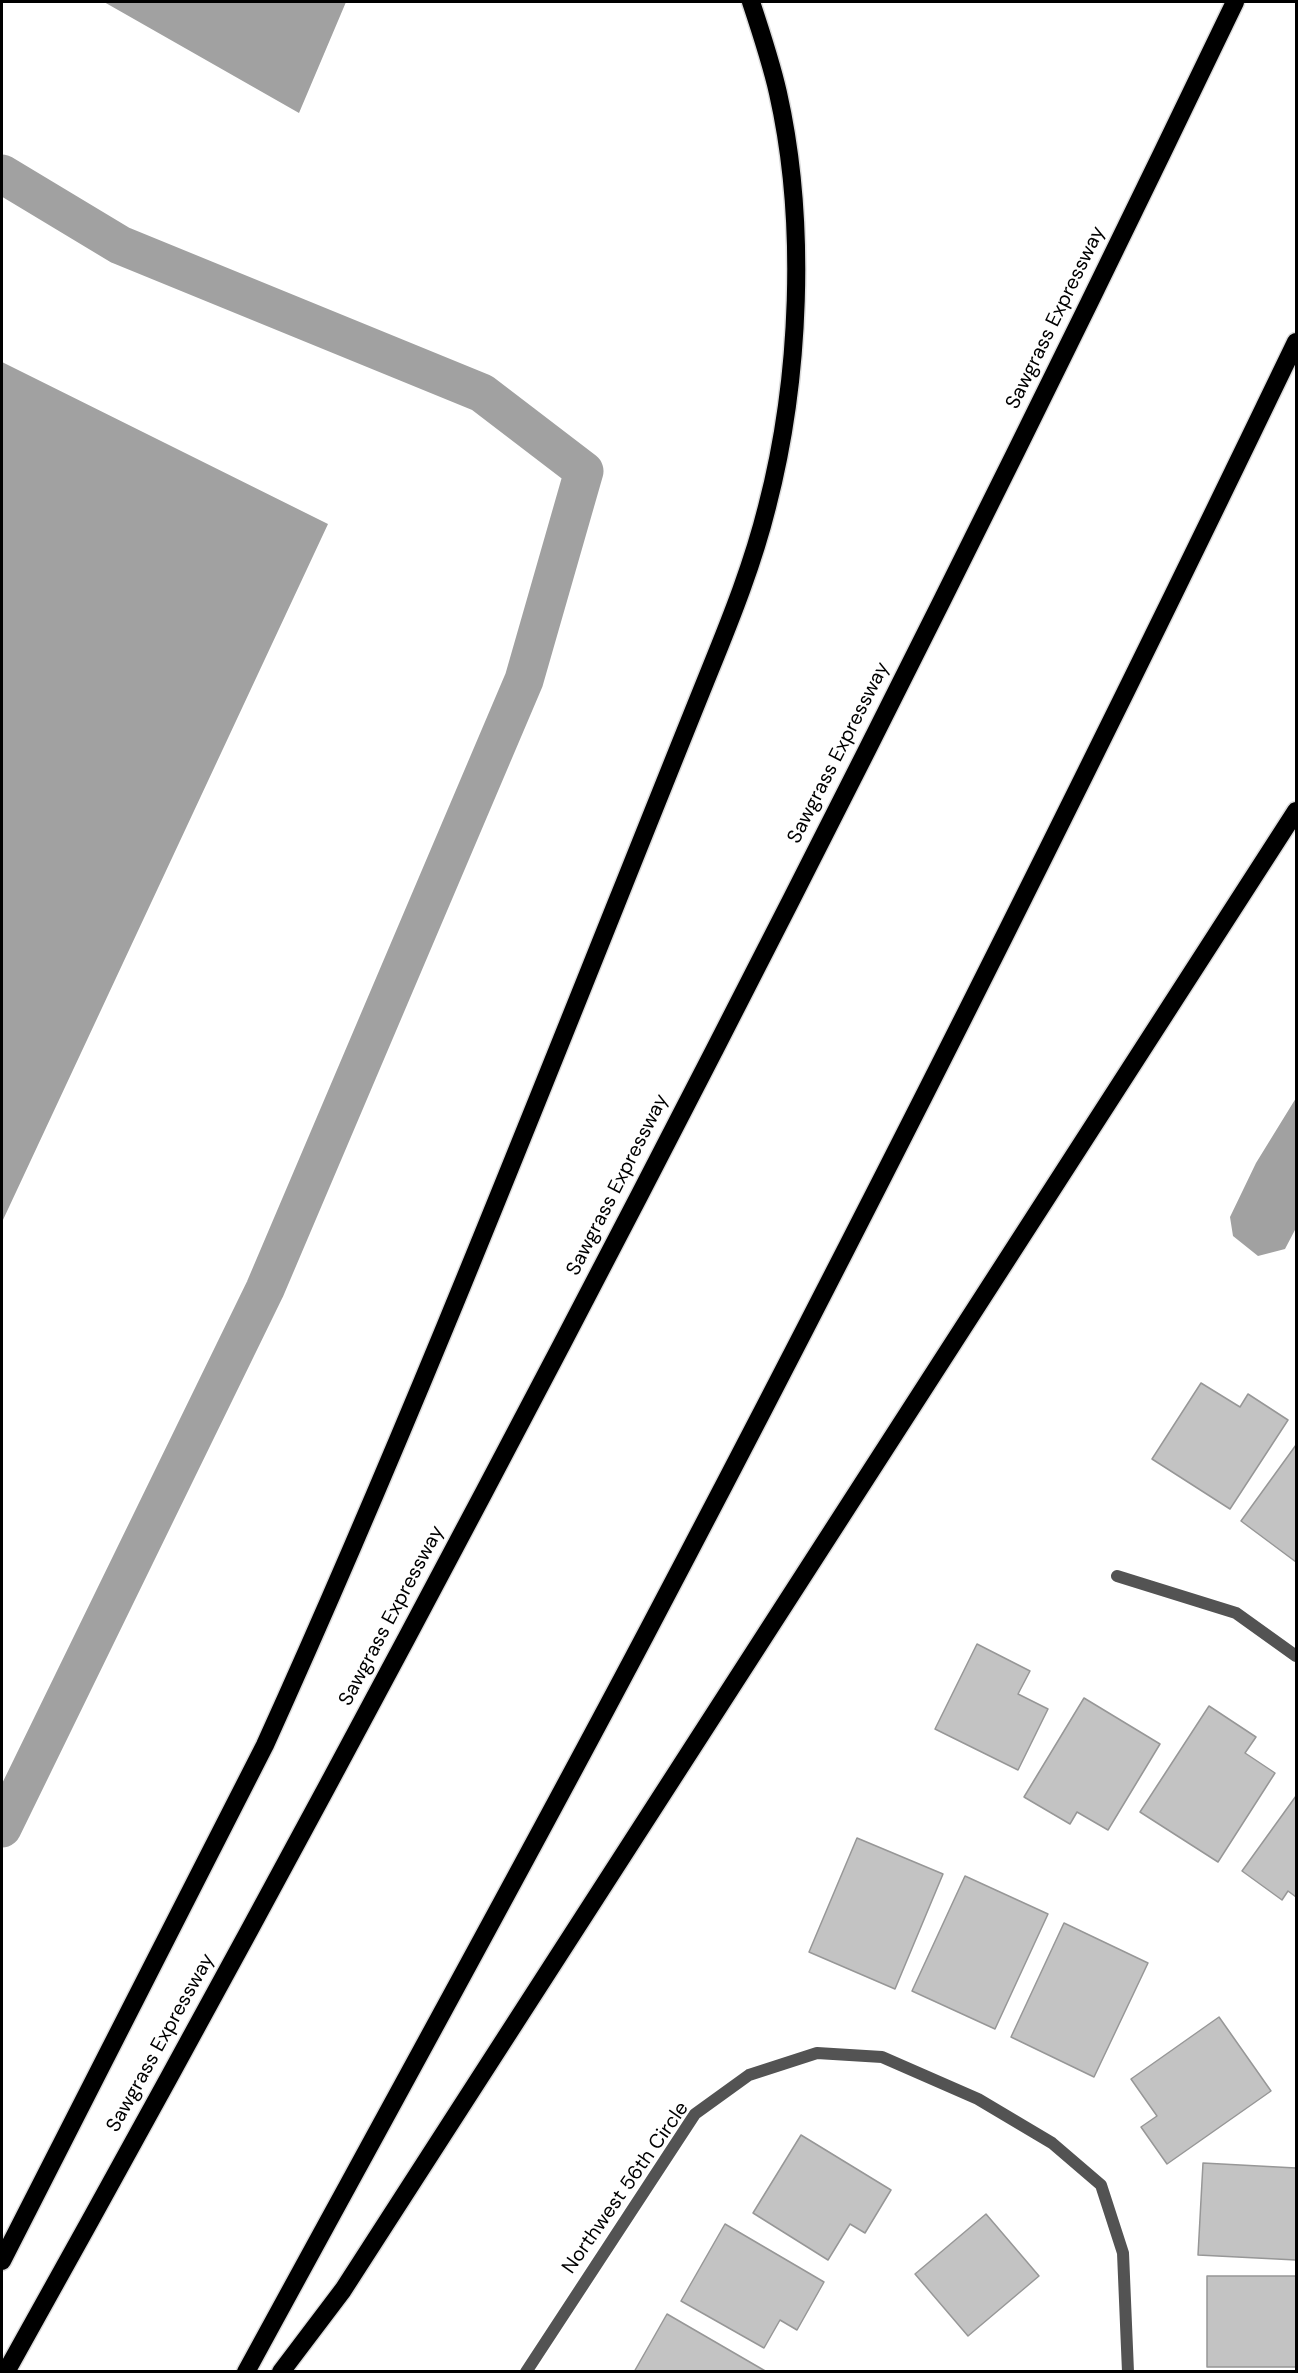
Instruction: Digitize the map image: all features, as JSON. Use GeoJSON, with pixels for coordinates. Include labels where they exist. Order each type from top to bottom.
{"type":"FeatureCollection","features":[{"type":"Feature","properties":{"kind":"highway"},"geometry":{"type":"LineString","coordinates":[[2,2261],[260,1755],[303,1660],[425,1372],[715,659],[751,560],[767,508],[782,437],[790,381],[796,268],[789,165],[778,94],[751,2]]}},
{"type":"Feature","properties":{"kind":"highway","name":"Sawgrass Expressway"},"geometry":{"type":"LineString","coordinates":[[6,2372],[325,1790],[673,1129],[878,728],[1061,361],[1234,2]]}},
{"type":"Feature","properties":{"kind":"highway"},"geometry":{"type":"LineString","coordinates":[[246,2372],[448,2004],[660,1608],[1034,878],[1296,342]]}},
{"type":"Feature","properties":{"kind":"highway"},"geometry":{"type":"LineString","coordinates":[[281,2372],[343,2290],[1296,811]]}},
{"type":"Feature","properties":{"kind":"street"},"geometry":{"type":"LineString","coordinates":[[1117,1576],[1236,1613],[1296,1656]]}},
{"type":"Feature","properties":{"kind":"street","name":"Northwest 56th Circle"},"geometry":{"type":"LineString","coordinates":[[526,2372],[695,2114],[749,2075],[816,2053],[882,2057],[978,2099],[1052,2143],[1101,2185],[1123,2253],[1128,2372]]}},
{"type":"Feature","properties":{"kind":"shaded area"},"geometry":{"type":"Polygon","coordinates":[[[104,2],[346,2],[299,113],[104,2]]]}},
{"type":"Feature","properties":{"kind":"shaded area"},"geometry":{"type":"Polygon","coordinates":[[[2,362],[328,524],[2,1222],[2,362]]]}},
{"type":"Feature","properties":{"kind":"shaded area"},"geometry":{"type":"Polygon","coordinates":[[[1296,1098],[1296,1228],[1285,1249],[1258,1256],[1233,1236],[1230,1217],[1256,1163],[1296,1098]]]}},
{"type":"Feature","properties":{"kind":"building"},"geometry":{"type":"Polygon","coordinates":[[[1201,1383],[1240,1407],[1248,1394],[1288,1420],[1230,1509],[1152,1459],[1201,1383]]]}},
{"type":"Feature","properties":{"kind":"building"},"geometry":{"type":"Polygon","coordinates":[[[1296,1445],[1296,1562],[1241,1521],[1296,1445]]]}},
{"type":"Feature","properties":{"kind":"building"},"geometry":{"type":"Polygon","coordinates":[[[977,1644],[1030,1671],[1018,1694],[1048,1709],[1018,1770],[935,1729],[977,1644]]]}},
{"type":"Feature","properties":{"kind":"building"},"geometry":{"type":"Polygon","coordinates":[[[1084,1698],[1160,1744],[1108,1830],[1077,1812],[1070,1824],[1024,1797],[1084,1698]]]}},
{"type":"Feature","properties":{"kind":"building"},"geometry":{"type":"Polygon","coordinates":[[[1209,1706],[1256,1737],[1245,1753],[1275,1773],[1218,1862],[1140,1812],[1209,1706]]]}},
{"type":"Feature","properties":{"kind":"building"},"geometry":{"type":"Polygon","coordinates":[[[1296,1796],[1296,1897],[1288,1891],[1282,1900],[1242,1871],[1296,1796]]]}},
{"type":"Feature","properties":{"kind":"building"},"geometry":{"type":"Polygon","coordinates":[[[857,1838],[943,1874],[895,1989],[809,1952],[857,1838]]]}},
{"type":"Feature","properties":{"kind":"building"},"geometry":{"type":"Polygon","coordinates":[[[965,1876],[1048,1914],[995,2029],[912,1991],[965,1876]]]}},
{"type":"Feature","properties":{"kind":"building"},"geometry":{"type":"Polygon","coordinates":[[[1064,1923],[1148,1963],[1094,2077],[1011,2037],[1064,1923]]]}},
{"type":"Feature","properties":{"kind":"building"},"geometry":{"type":"Polygon","coordinates":[[[1219,2017],[1271,2091],[1167,2164],[1141,2127],[1157,2116],[1131,2079],[1219,2017]]]}},
{"type":"Feature","properties":{"kind":"building"},"geometry":{"type":"Polygon","coordinates":[[[801,2135],[891,2190],[865,2233],[850,2224],[828,2260],[753,2213],[801,2135]]]}},
{"type":"Feature","properties":{"kind":"building"},"geometry":{"type":"Polygon","coordinates":[[[1203,2163],[1296,2168],[1296,2260],[1198,2255],[1203,2163]]]}},
{"type":"Feature","properties":{"kind":"building"},"geometry":{"type":"Polygon","coordinates":[[[986,2214],[1039,2276],[968,2336],[915,2274],[986,2214]]]}},
{"type":"Feature","properties":{"kind":"building"},"geometry":{"type":"Polygon","coordinates":[[[725,2224],[824,2282],[797,2330],[780,2320],[764,2348],[681,2301],[725,2224]]]}},
{"type":"Feature","properties":{"kind":"building"},"geometry":{"type":"Polygon","coordinates":[[[1207,2276],[1296,2276],[1296,2367],[1207,2367],[1207,2276]]]}},
{"type":"Feature","properties":{"kind":"building"},"geometry":{"type":"Polygon","coordinates":[[[667,2314],[767,2372],[634,2372],[667,2314]]]}},
{"type":"Feature","properties":{"kind":"waterway"},"geometry":{"type":"LineString","coordinates":[[2,174],[120,245],[482,393],[584,471],[524,680],[265,1289],[2,1828]]}}]}
